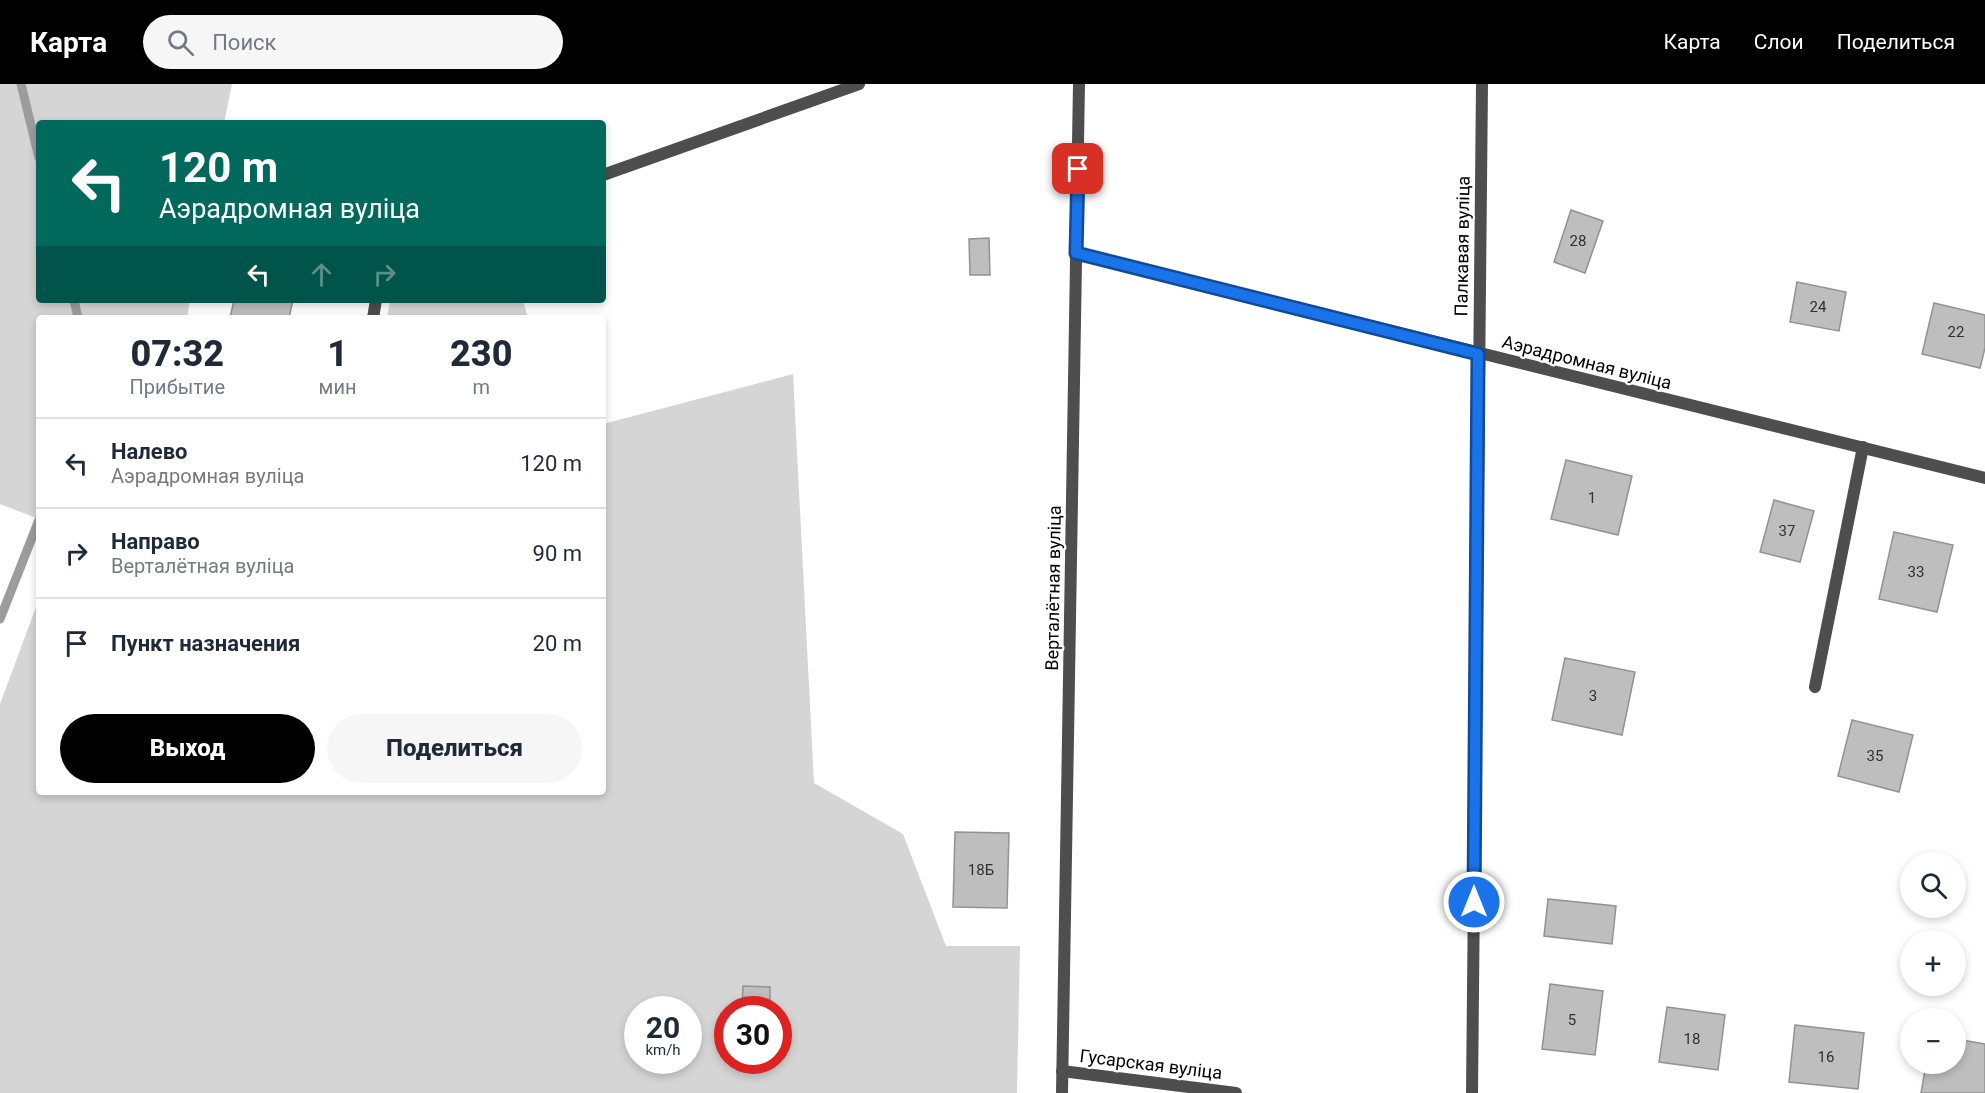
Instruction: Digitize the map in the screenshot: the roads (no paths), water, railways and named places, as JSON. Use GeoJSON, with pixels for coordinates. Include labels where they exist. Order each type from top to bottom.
{"type":"FeatureCollection","features":[{"type":"Feature","properties":{"kind":"street"},"geometry":{"type":"LineString","coordinates":[[606,175],[859,84]]}},
{"type":"Feature","properties":{"kind":"street","name":"Верталётная вуліца"},"geometry":{"type":"LineString","coordinates":[[1062,1093],[1079,84]]}},
{"type":"Feature","properties":{"kind":"street","name":"Палкавая вуліца"},"geometry":{"type":"LineString","coordinates":[[1472,1093],[1482,84]]}},
{"type":"Feature","properties":{"kind":"street","name":"Аэрадромная вуліца"},"geometry":{"type":"LineString","coordinates":[[1076,253],[1985,478]]}},
{"type":"Feature","properties":{"kind":"street"},"geometry":{"type":"LineString","coordinates":[[1815,687],[1863,447]]}},
{"type":"Feature","properties":{"kind":"street","name":"Гусарская вуліца"},"geometry":{"type":"LineString","coordinates":[[1062,1071],[1236,1093]]}},
{"type":"Feature","properties":{"kind":"waterway"},"geometry":{"type":"LineString","coordinates":[[21,84],[36,146]]}},
{"type":"Feature","properties":{"kind":"waterway"},"geometry":{"type":"LineString","coordinates":[[75,303],[77,315]]}},
{"type":"Feature","properties":{"kind":"waterway"},"geometry":{"type":"LineString","coordinates":[[0,619],[36,528]]}}]}
